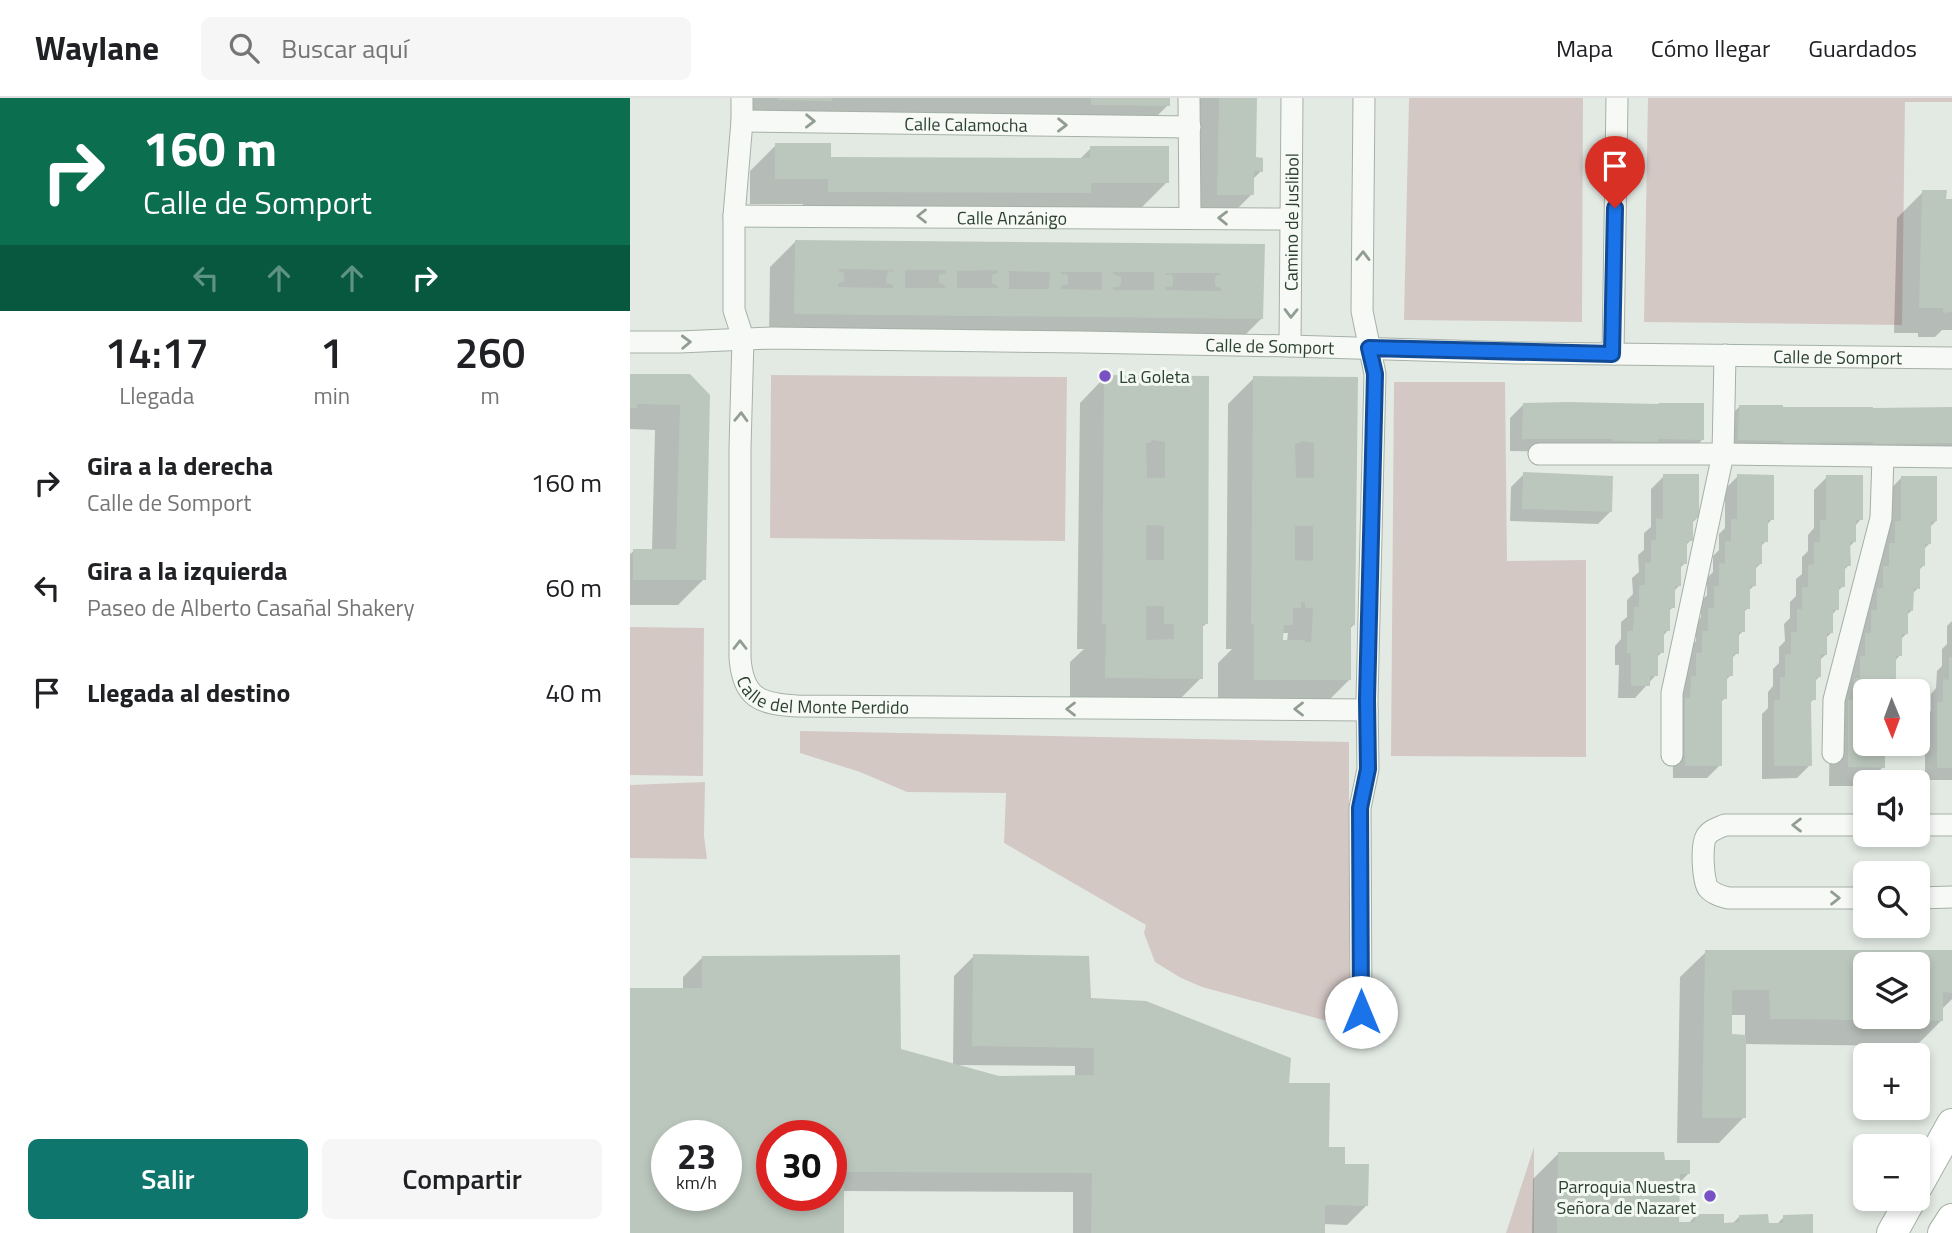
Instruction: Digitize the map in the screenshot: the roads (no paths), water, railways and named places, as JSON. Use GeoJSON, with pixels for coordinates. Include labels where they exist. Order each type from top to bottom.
{"type":"FeatureCollection","features":[{"type":"Feature","properties":{"kind":"main road"},"geometry":{"type":"LineString","coordinates":[[1930,1163],[1952,1124]]}},
{"type":"Feature","properties":{"kind":"main road"},"geometry":{"type":"LineString","coordinates":[[1892,1233],[1904,1211]]}},
{"type":"Feature","properties":{"kind":"main road"},"geometry":{"type":"LineString","coordinates":[[1943,1233],[1952,1219]]}},
{"type":"Feature","properties":{"kind":"street","name":"Calle del Monte Perdido"},"geometry":{"type":"LineString","coordinates":[[742,98],[734,216],[734,310],[743,338],[740,659],[746,688],[758,699],[772,705],[1367,710]]}},
{"type":"Feature","properties":{"kind":"street"},"geometry":{"type":"LineString","coordinates":[[1189,98],[1191,218]]}},
{"type":"Feature","properties":{"kind":"street","name":"Camino de Juslibol"},"geometry":{"type":"LineString","coordinates":[[1290,346],[1292,98]]}},
{"type":"Feature","properties":{"kind":"street"},"geometry":{"type":"LineString","coordinates":[[1361,1012],[1360,808],[1368,769],[1375,374],[1362,311],[1364,98]]}},
{"type":"Feature","properties":{"kind":"street"},"geometry":{"type":"LineString","coordinates":[[1612,354],[1617,98]]}},
{"type":"Feature","properties":{"kind":"street","name":"Calle Calamocha"},"geometry":{"type":"LineString","coordinates":[[742,121],[1189,127]]}},
{"type":"Feature","properties":{"kind":"street","name":"Calle Anzánigo"},"geometry":{"type":"LineString","coordinates":[[734,216],[1291,219]]}},
{"type":"Feature","properties":{"kind":"street","name":"Calle de Somport"},"geometry":{"type":"LineString","coordinates":[[630,342],[743,338],[1952,358]]}},
{"type":"Feature","properties":{"kind":"street"},"geometry":{"type":"LineString","coordinates":[[1672,755],[1672,693],[1723,454],[1726,355]]}},
{"type":"Feature","properties":{"kind":"street"},"geometry":{"type":"LineString","coordinates":[[1539,454],[1952,457]]}},
{"type":"Feature","properties":{"kind":"street"},"geometry":{"type":"LineString","coordinates":[[1833,753],[1834,700],[1881,518],[1884,457]]}},
{"type":"Feature","properties":{"kind":"street"},"geometry":{"type":"LineString","coordinates":[[1853,825],[1725,825],[1706,836],[1703,845],[1705,882],[1717,895],[1728,898],[1853,898]]}},
{"type":"Feature","properties":{"kind":"street"},"geometry":{"type":"LineString","coordinates":[[1930,825],[1952,825]]}},
{"type":"Feature","properties":{"kind":"street"},"geometry":{"type":"LineString","coordinates":[[1930,898],[1952,898]]}},
{"type":"Feature","properties":{"kind":"place","name":"La Goleta"},"geometry":{"type":"Point","coordinates":[1105,376]}},
{"type":"Feature","properties":{"kind":"place","name":"Parroquia Nuestra Señora de Nazaret"},"geometry":{"type":"Point","coordinates":[1710,1196]}}]}
